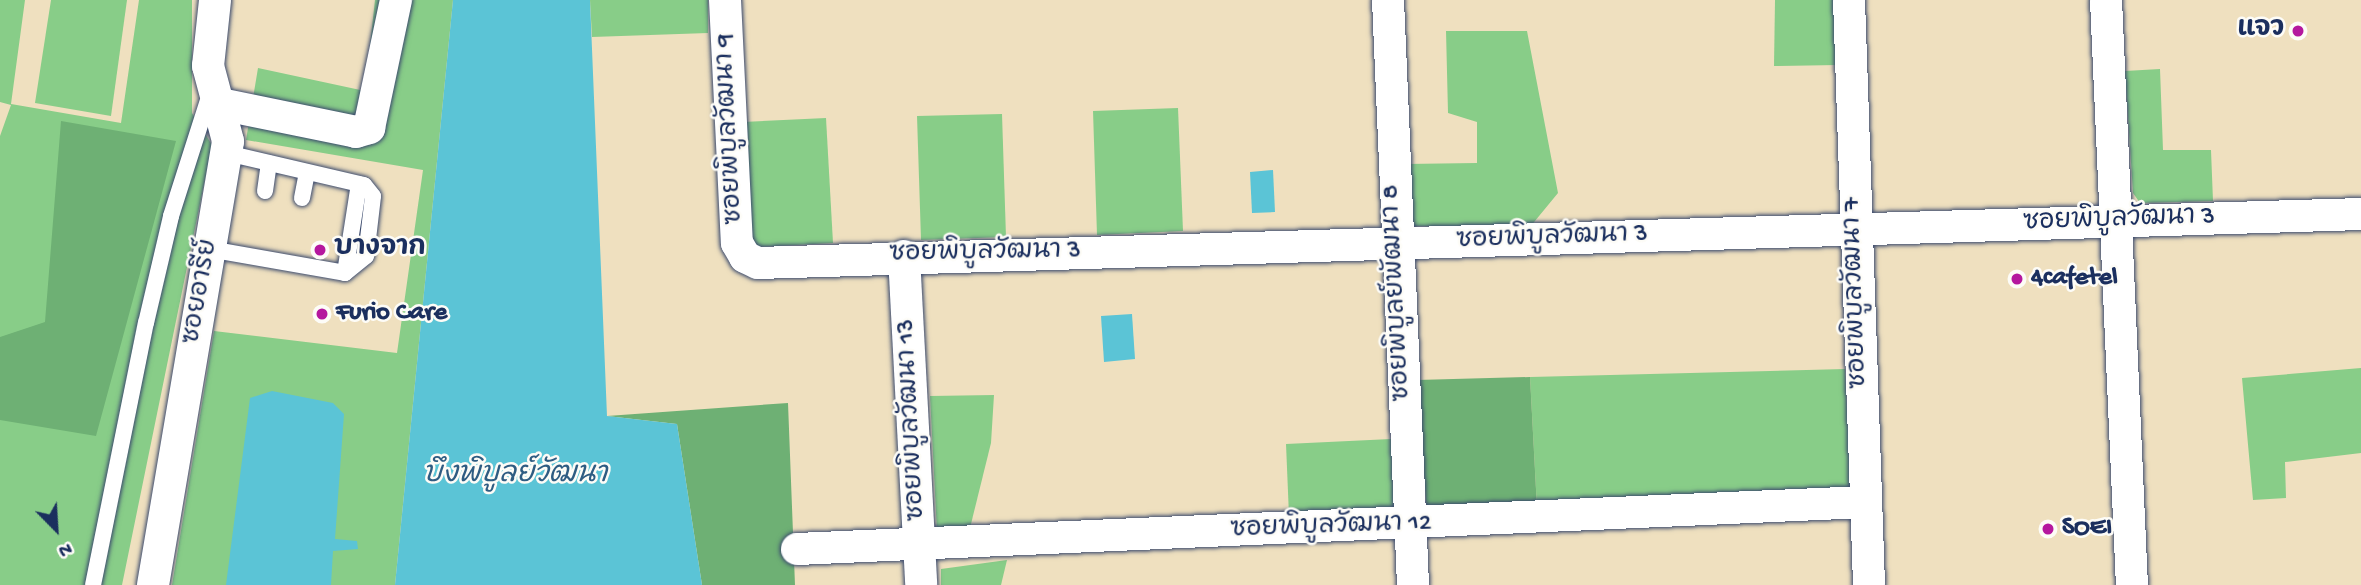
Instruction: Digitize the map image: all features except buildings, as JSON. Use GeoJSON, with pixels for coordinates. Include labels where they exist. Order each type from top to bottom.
{"type":"FeatureCollection","features":[{"type":"Feature","properties":{"kind":"street","name":"ซอยอารีย์"},"geometry":{"type":"LineString","coordinates":[[153,585],[226,153],[217,92],[208,66],[215,0]]}},
{"type":"Feature","properties":{"kind":"street"},"geometry":{"type":"LineString","coordinates":[[217,92],[356,132],[369,128],[396,0]]}},
{"type":"Feature","properties":{"kind":"street","name":"ซอยพิบูลวัฒนา 9"},"geometry":{"type":"LineString","coordinates":[[725,0],[736,230],[745,257]]}},
{"type":"Feature","properties":{"kind":"street","name":"ซอยพิบูลย์พัฒนา 8"},"geometry":{"type":"LineString","coordinates":[[1388,0],[1395,244],[1413,585]]}},
{"type":"Feature","properties":{"kind":"street","name":"ซอยพิบูลวัฒนา 7"},"geometry":{"type":"LineString","coordinates":[[1849,0],[1869,585]]}},
{"type":"Feature","properties":{"kind":"street"},"geometry":{"type":"LineString","coordinates":[[2106,0],[2132,585]]}},
{"type":"Feature","properties":{"kind":"street","name":"ซอยพิบูลวัฒนา 3"},"geometry":{"type":"LineString","coordinates":[[745,257],[758,263],[904,256],[1395,244],[2361,214]]}},
{"type":"Feature","properties":{"kind":"street","name":"ซอยพิบูลวัฒนา 13"},"geometry":{"type":"LineString","coordinates":[[904,256],[921,585]]}},
{"type":"Feature","properties":{"kind":"street","name":"ซอยพิบูลวัฒนา 12"},"geometry":{"type":"LineString","coordinates":[[797,549],[1865,502]]}},
{"type":"Feature","properties":{"kind":"lane"},"geometry":{"type":"LineString","coordinates":[[93,585],[149,310],[172,216],[217,92]]}},
{"type":"Feature","properties":{"kind":"lane"},"geometry":{"type":"LineString","coordinates":[[209,249],[345,273],[366,256],[373,196],[359,184],[226,153]]}},
{"type":"Feature","properties":{"kind":"lane"},"geometry":{"type":"LineString","coordinates":[[265,191],[269,163]]}},
{"type":"Feature","properties":{"kind":"lane"},"geometry":{"type":"LineString","coordinates":[[302,198],[307,172]]}},
{"type":"Feature","properties":{"kind":"lane"},"geometry":{"type":"LineString","coordinates":[[254,257],[257,240]]}},
{"type":"Feature","properties":{"kind":"lane"},"geometry":{"type":"LineString","coordinates":[[291,264],[294,247]]}},
{"type":"Feature","properties":{"kind":"green space"},"geometry":{"type":"Polygon","coordinates":[[[0,0],[25,0],[11,104],[121,123],[139,0],[192,0],[192,113],[212,145],[122,585],[0,585],[0,136],[11,105],[0,102],[0,0]]]}},
{"type":"Feature","properties":{"kind":"green space"},"geometry":{"type":"Polygon","coordinates":[[[51,0],[127,0],[111,116],[35,103],[51,0]]]}},
{"type":"Feature","properties":{"kind":"green space"},"geometry":{"type":"Polygon","coordinates":[[[375,0],[453,0],[395,585],[172,585],[214,331],[397,353],[423,170],[246,140],[258,68],[365,91],[375,0]]]}},
{"type":"Feature","properties":{"kind":"green space"},"geometry":{"type":"Polygon","coordinates":[[[590,0],[708,0],[708,33],[592,37],[590,0]]]}},
{"type":"Feature","properties":{"kind":"green space"},"geometry":{"type":"Polygon","coordinates":[[[1775,0],[1834,0],[1838,65],[1774,66],[1775,0]]]}},
{"type":"Feature","properties":{"kind":"green space"},"geometry":{"type":"Polygon","coordinates":[[[1446,31],[1527,31],[1558,193],[1530,227],[1408,226],[1405,164],[1477,163],[1477,122],[1448,113],[1446,31]]]}},
{"type":"Feature","properties":{"kind":"green space"},"geometry":{"type":"Polygon","coordinates":[[[2160,69],[2163,150],[2211,150],[2213,201],[2140,203],[2133,193],[2125,71],[2160,69]]]}},
{"type":"Feature","properties":{"kind":"green space"},"geometry":{"type":"Polygon","coordinates":[[[1178,108],[1183,231],[1097,235],[1093,111],[1178,108]]]}},
{"type":"Feature","properties":{"kind":"green space"},"geometry":{"type":"Polygon","coordinates":[[[1002,114],[1006,237],[921,240],[917,116],[1002,114]]]}},
{"type":"Feature","properties":{"kind":"green space"},"geometry":{"type":"Polygon","coordinates":[[[826,118],[833,243],[756,247],[751,241],[743,122],[826,118]]]}},
{"type":"Feature","properties":{"kind":"green space"},"geometry":{"type":"Polygon","coordinates":[[[61,121],[176,141],[96,436],[0,420],[0,337],[45,322],[61,121]]]}},
{"type":"Feature","properties":{"kind":"green space"},"geometry":{"type":"Polygon","coordinates":[[[2361,368],[2361,453],[2285,462],[2286,498],[2253,500],[2242,378],[2361,368]]]}},
{"type":"Feature","properties":{"kind":"green space"},"geometry":{"type":"Polygon","coordinates":[[[1845,369],[1851,491],[1537,508],[1530,377],[1845,369]]]}},
{"type":"Feature","properties":{"kind":"green space"},"geometry":{"type":"Polygon","coordinates":[[[1530,377],[1537,508],[1427,513],[1417,380],[1530,377]]]}},
{"type":"Feature","properties":{"kind":"green space"},"geometry":{"type":"Polygon","coordinates":[[[994,395],[991,443],[970,528],[937,532],[930,396],[994,395]]]}},
{"type":"Feature","properties":{"kind":"green space"},"geometry":{"type":"Polygon","coordinates":[[[788,403],[795,585],[702,585],[677,424],[607,416],[788,403]]]}},
{"type":"Feature","properties":{"kind":"green space"},"geometry":{"type":"Polygon","coordinates":[[[1391,439],[1394,511],[1289,516],[1286,444],[1391,439]]]}},
{"type":"Feature","properties":{"kind":"green space"},"geometry":{"type":"Polygon","coordinates":[[[1007,560],[1001,585],[941,585],[941,569],[1007,560]]]}},
{"type":"Feature","properties":{"kind":"water","name":"บึงพิบูลย์วัฒนา"},"geometry":{"type":"Polygon","coordinates":[[[453,0],[590,0],[607,416],[677,424],[702,585],[395,585],[453,0]]]}},
{"type":"Feature","properties":{"kind":"water"},"geometry":{"type":"Polygon","coordinates":[[[1273,170],[1275,212],[1252,213],[1250,172],[1273,170]]]}},
{"type":"Feature","properties":{"kind":"water"},"geometry":{"type":"Polygon","coordinates":[[[1132,314],[1135,359],[1104,362],[1101,316],[1132,314]]]}},
{"type":"Feature","properties":{"kind":"water"},"geometry":{"type":"Polygon","coordinates":[[[272,391],[333,403],[344,414],[335,539],[357,541],[358,549],[333,551],[331,585],[226,585],[250,398],[272,391]]]}},
{"type":"Feature","properties":{"kind":"place","name":"แจว"},"geometry":{"type":"Point","coordinates":[2298,31]}},
{"type":"Feature","properties":{"kind":"place","name":"บางจาก"},"geometry":{"type":"Point","coordinates":[320,250]}},
{"type":"Feature","properties":{"kind":"place","name":"4cafetel"},"geometry":{"type":"Point","coordinates":[2017,279]}},
{"type":"Feature","properties":{"kind":"place","name":"Furio Care"},"geometry":{"type":"Point","coordinates":[322,314]}},
{"type":"Feature","properties":{"kind":"place","name":"SOEI"},"geometry":{"type":"Point","coordinates":[2048,529]}}]}
